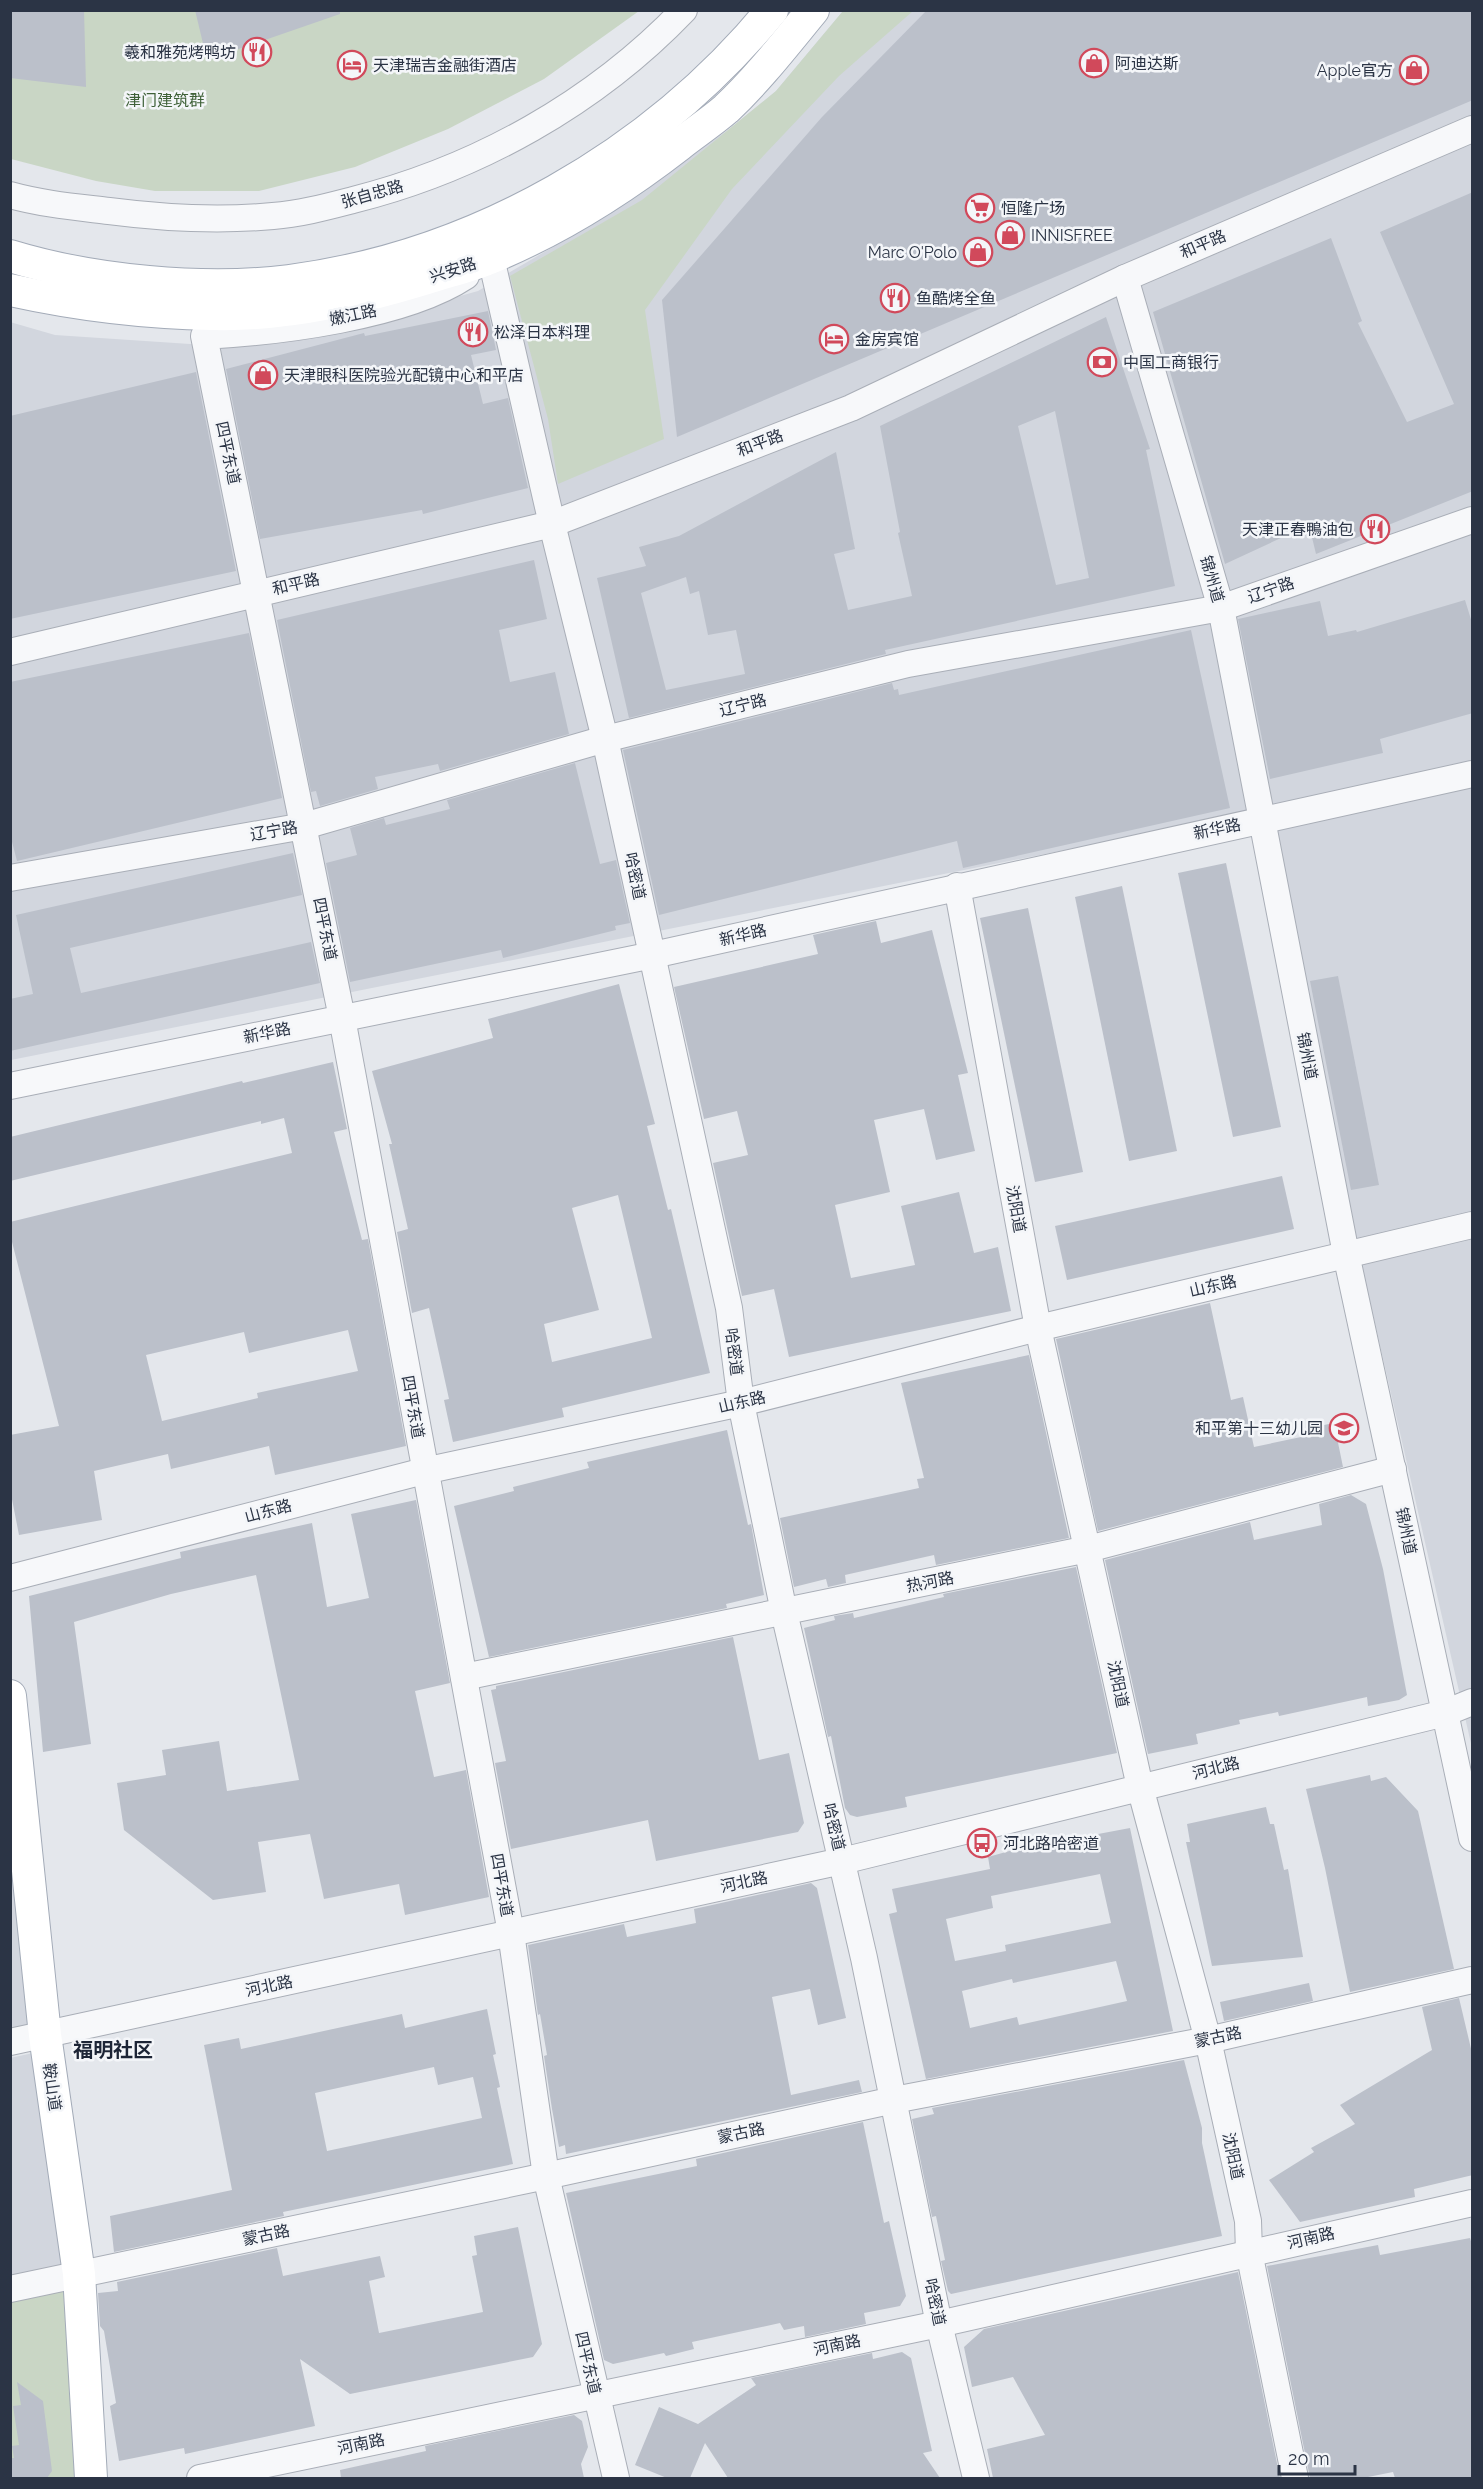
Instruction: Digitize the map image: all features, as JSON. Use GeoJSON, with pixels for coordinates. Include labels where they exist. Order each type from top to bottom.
{"type":"FeatureCollection","features":[{"type":"Feature","properties":{"kind":"main road","name":"兴安路"},"geometry":{"type":"LineString","coordinates":[[10,256],[90,274],[165,283],[222,284],[288,281],[437,247],[554,192],[597,166],[642,134],[690,95],[772,10]]}},
{"type":"Feature","properties":{"kind":"main road","name":"兴安路"},"geometry":{"type":"LineString","coordinates":[[10,290],[144,312],[214,314],[258,312],[293,309],[380,292],[491,258],[599,202],[642,173],[716,117],[762,72],[813,10]]}},
{"type":"Feature","properties":{"kind":"main road","name":"鞍山道"},"geometry":{"type":"LineString","coordinates":[[10,1696],[45,2035],[79,2274],[91,2478]]}},
{"type":"Feature","properties":{"kind":"street","name":"张自忠路"},"geometry":{"type":"LineString","coordinates":[[10,195],[63,205],[187,218],[273,216],[318,209],[390,190],[450,169],[519,136],[570,105],[655,41],[684,10]]}},
{"type":"Feature","properties":{"kind":"street","name":"和平路"},"geometry":{"type":"LineString","coordinates":[[10,651],[552,524],[851,408],[1125,278],[1473,129]]}},
{"type":"Feature","properties":{"kind":"street","name":"哈密道"},"geometry":{"type":"LineString","coordinates":[[480,228],[491,258],[552,524],[605,739],[729,1308],[741,1403],[784,1612],[842,1861],[894,2100],[939,2324],[976,2478]]}},
{"type":"Feature","properties":{"kind":"street","name":"嫩江路"},"geometry":{"type":"LineString","coordinates":[[204,336],[246,334],[332,320],[415,301],[452,285],[491,258]]}},
{"type":"Feature","properties":{"kind":"street","name":"锦州道"},"geometry":{"type":"LineString","coordinates":[[1125,278],[1221,608],[1346,1254],[1473,1838]]}},
{"type":"Feature","properties":{"kind":"street","name":"四平东道"},"geometry":{"type":"LineString","coordinates":[[204,336],[342,1018],[510,1933],[546,2176],[616,2478]]}},
{"type":"Feature","properties":{"kind":"street","name":"辽宁路"},"geometry":{"type":"LineString","coordinates":[[10,878],[304,826],[605,739],[908,664],[1221,608],[1473,520]]}},
{"type":"Feature","properties":{"kind":"street","name":"新华路"},"geometry":{"type":"LineString","coordinates":[[10,1086],[652,955],[1473,774]]}},
{"type":"Feature","properties":{"kind":"street","name":"沈阳道"},"geometry":{"type":"LineString","coordinates":[[957,886],[1038,1328],[1140,1787],[1208,2040],[1248,2221],[1249,2252],[1295,2478]]}},
{"type":"Feature","properties":{"kind":"street","name":"山东路"},"geometry":{"type":"LineString","coordinates":[[10,1578],[424,1471],[741,1403],[1038,1328],[1473,1225]]}},
{"type":"Feature","properties":{"kind":"street","name":"热河路"},"geometry":{"type":"LineString","coordinates":[[464,1677],[1088,1549],[1393,1469]]}},
{"type":"Feature","properties":{"kind":"street","name":"河北路"},"geometry":{"type":"LineString","coordinates":[[10,2042],[842,1861],[1445,1713],[1473,1702]]}},
{"type":"Feature","properties":{"kind":"street","name":"蒙古路"},"geometry":{"type":"LineString","coordinates":[[10,2289],[894,2100],[1208,2040],[1473,1980]]}},
{"type":"Feature","properties":{"kind":"street","name":"河南路"},"geometry":{"type":"LineString","coordinates":[[200,2478],[939,2324],[1473,2203]]}},
{"type":"Feature","properties":{"kind":"shaded area"},"geometry":{"type":"Polygon","coordinates":[[[843,11],[1472,11],[1472,1748],[1363,1271],[1270,809],[11,1060],[10,322],[55,335],[235,347],[385,317],[478,291],[597,221],[728,130],[776,91],[843,11]]]}},
{"type":"Feature","properties":{"kind":"shaded area"},"geometry":{"type":"Polygon","coordinates":[[[10,1793],[35,2033],[10,2038],[10,1793]]]}},
{"type":"Feature","properties":{"kind":"shaded area"},"geometry":{"type":"Polygon","coordinates":[[[33,2053],[62,2265],[11,2276],[10,2058],[33,2053]]]}},
{"type":"Feature","properties":{"kind":"green space","name":"津门建筑群"},"geometry":{"type":"Polygon","coordinates":[[[10,11],[639,11],[544,79],[448,129],[355,167],[259,191],[155,191],[96,181],[11,159],[10,11]]]}},
{"type":"Feature","properties":{"kind":"green space"},"geometry":{"type":"Polygon","coordinates":[[[843,11],[913,11],[839,76],[732,189],[645,310],[664,439],[558,484],[548,419],[510,276],[642,200],[776,91],[843,11]]]}},
{"type":"Feature","properties":{"kind":"green space"},"geometry":{"type":"Polygon","coordinates":[[[74,2289],[92,2478],[11,2478],[10,2302],[74,2289]]]}},
{"type":"Feature","properties":{"kind":"building"},"geometry":{"type":"Polygon","coordinates":[[[10,10],[84,10],[86,87],[10,78],[10,10]]]}},
{"type":"Feature","properties":{"kind":"building"},"geometry":{"type":"Polygon","coordinates":[[[195,10],[340,10],[340,14],[207,60],[195,10]]]}},
{"type":"Feature","properties":{"kind":"building","name":"恒隆广场"},"geometry":{"type":"Polygon","coordinates":[[[927,10],[1473,10],[1473,100],[677,437],[662,300],[822,117],[927,10]]]}},
{"type":"Feature","properties":{"kind":"building"},"geometry":{"type":"Polygon","coordinates":[[[1473,192],[1473,491],[1316,554],[1309,525],[1225,564],[1153,312],[1331,238],[1362,321],[1358,323],[1407,422],[1454,404],[1380,232],[1473,192]]]}},
{"type":"Feature","properties":{"kind":"building"},"geometry":{"type":"Polygon","coordinates":[[[488,311],[496,350],[471,355],[483,404],[508,398],[528,488],[423,514],[422,510],[260,539],[226,369],[364,333],[365,336],[488,311]]]}},
{"type":"Feature","properties":{"kind":"building"},"geometry":{"type":"Polygon","coordinates":[[[1106,317],[1150,449],[1146,450],[1175,586],[885,650],[886,654],[629,718],[597,578],[646,566],[639,547],[679,536],[836,452],[855,549],[834,554],[848,610],[912,596],[898,533],[900,532],[880,426],[1106,317]],[[1055,411],[1018,426],[1056,585],[1089,578],[1055,411]],[[686,577],[641,593],[666,690],[745,674],[736,630],[708,635],[699,591],[690,594],[686,577]]]}},
{"type":"Feature","properties":{"kind":"building"},"geometry":{"type":"Polygon","coordinates":[[[196,372],[236,571],[10,619],[10,416],[196,372]]]}},
{"type":"Feature","properties":{"kind":"building"},"geometry":{"type":"Polygon","coordinates":[[[534,560],[547,619],[499,630],[510,682],[555,672],[569,734],[440,771],[438,764],[375,777],[378,789],[320,806],[316,791],[311,792],[277,620],[534,560]]]}},
{"type":"Feature","properties":{"kind":"building"},"geometry":{"type":"Polygon","coordinates":[[[1465,600],[1473,626],[1473,713],[1380,739],[1383,753],[1270,779],[1238,619],[1320,601],[1328,636],[1356,630],[1357,632],[1465,600]]]}},
{"type":"Feature","properties":{"kind":"building"},"geometry":{"type":"Polygon","coordinates":[[[1191,630],[1230,808],[963,868],[957,841],[659,915],[623,750],[892,683],[894,690],[898,689],[899,695],[1191,630]]]}},
{"type":"Feature","properties":{"kind":"building"},"geometry":{"type":"Polygon","coordinates":[[[249,633],[282,798],[17,861],[10,834],[10,682],[249,633]]]}},
{"type":"Feature","properties":{"kind":"building"},"geometry":{"type":"Polygon","coordinates":[[[575,763],[600,864],[616,860],[630,923],[615,926],[616,930],[503,958],[501,950],[350,982],[326,863],[357,855],[350,828],[384,818],[386,825],[450,809],[447,800],[575,763]]]}},
{"type":"Feature","properties":{"kind":"building"},"geometry":{"type":"Polygon","coordinates":[[[293,853],[302,895],[70,948],[81,993],[311,942],[320,983],[10,1051],[10,999],[33,994],[16,915],[293,853]]]}},
{"type":"Feature","properties":{"kind":"building"},"geometry":{"type":"Polygon","coordinates":[[[1226,863],[1281,1127],[1233,1137],[1178,873],[1226,863]]]}},
{"type":"Feature","properties":{"kind":"building"},"geometry":{"type":"Polygon","coordinates":[[[1122,886],[1177,1151],[1129,1161],[1075,897],[1122,886]]]}},
{"type":"Feature","properties":{"kind":"building"},"geometry":{"type":"Polygon","coordinates":[[[1028,908],[1083,1172],[1035,1182],[980,918],[1028,908]]]}},
{"type":"Feature","properties":{"kind":"building"},"geometry":{"type":"Polygon","coordinates":[[[876,921],[881,943],[932,930],[968,1073],[958,1075],[975,1151],[936,1160],[924,1109],[874,1120],[890,1192],[835,1205],[851,1278],[915,1265],[901,1206],[959,1192],[974,1253],[998,1247],[1011,1311],[789,1357],[774,1289],[742,1296],[713,1163],[748,1155],[737,1111],[704,1119],[674,987],[818,954],[813,935],[876,921]]]}},
{"type":"Feature","properties":{"kind":"building"},"geometry":{"type":"Polygon","coordinates":[[[1338,976],[1379,1185],[1351,1190],[1310,981],[1338,976]]]}},
{"type":"Feature","properties":{"kind":"building"},"geometry":{"type":"Polygon","coordinates":[[[619,984],[655,1124],[647,1126],[668,1210],[671,1209],[710,1373],[562,1408],[564,1417],[453,1442],[444,1400],[449,1399],[429,1308],[412,1313],[397,1232],[408,1229],[389,1144],[392,1144],[372,1071],[493,1038],[488,1019],[619,984]],[[618,1195],[572,1208],[599,1310],[544,1324],[552,1362],[652,1338],[618,1195]]]}},
{"type":"Feature","properties":{"kind":"building"},"geometry":{"type":"Polygon","coordinates":[[[333,1062],[347,1129],[334,1132],[362,1240],[368,1239],[406,1446],[275,1475],[269,1446],[171,1469],[168,1454],[94,1471],[102,1520],[19,1535],[10,1489],[10,1435],[59,1426],[10,1234],[10,1222],[292,1153],[284,1118],[261,1124],[261,1121],[10,1181],[10,1137],[242,1081],[243,1083],[333,1062]],[[348,1330],[249,1353],[244,1332],[146,1355],[162,1421],[258,1398],[257,1393],[358,1371],[348,1330]]]}},
{"type":"Feature","properties":{"kind":"building"},"geometry":{"type":"Polygon","coordinates":[[[1282,1176],[1294,1229],[1067,1280],[1055,1226],[1282,1176]]]}},
{"type":"Feature","properties":{"kind":"building"},"geometry":{"type":"Polygon","coordinates":[[[1210,1303],[1231,1400],[1243,1397],[1254,1447],[1301,1437],[1299,1430],[1334,1423],[1343,1467],[1098,1531],[1056,1339],[1210,1303]]]}},
{"type":"Feature","properties":{"kind":"building"},"geometry":{"type":"Polygon","coordinates":[[[1029,1355],[1069,1538],[936,1565],[934,1555],[845,1575],[846,1583],[828,1587],[826,1579],[794,1587],[780,1518],[919,1488],[917,1479],[924,1478],[901,1383],[1029,1355]]]}},
{"type":"Feature","properties":{"kind":"building"},"geometry":{"type":"Polygon","coordinates":[[[727,1430],[748,1525],[751,1524],[764,1595],[726,1604],[727,1608],[489,1657],[454,1506],[514,1491],[513,1487],[589,1468],[587,1462],[727,1430]]]}},
{"type":"Feature","properties":{"kind":"building"},"geometry":{"type":"Polygon","coordinates":[[[1351,1495],[1366,1504],[1383,1569],[1407,1695],[1399,1700],[1368,1706],[1367,1697],[1279,1716],[1278,1712],[1239,1720],[1240,1724],[1196,1734],[1198,1744],[1148,1754],[1105,1560],[1250,1522],[1254,1540],[1322,1525],[1319,1504],[1351,1495]]]}},
{"type":"Feature","properties":{"kind":"building"},"geometry":{"type":"Polygon","coordinates":[[[416,1500],[450,1683],[415,1691],[434,1777],[466,1770],[489,1897],[405,1915],[399,1884],[324,1899],[310,1834],[258,1842],[266,1892],[213,1900],[124,1830],[117,1783],[166,1775],[162,1750],[219,1741],[227,1791],[299,1780],[256,1575],[171,1594],[74,1622],[91,1744],[43,1752],[29,1596],[181,1558],[180,1552],[312,1523],[327,1607],[369,1598],[351,1514],[416,1500]]]}},
{"type":"Feature","properties":{"kind":"building"},"geometry":{"type":"Polygon","coordinates":[[[1076,1567],[1117,1753],[905,1797],[907,1807],[857,1817],[850,1815],[845,1808],[831,1736],[828,1737],[804,1628],[835,1620],[834,1616],[853,1613],[854,1618],[944,1597],[943,1594],[1076,1567]]]}},
{"type":"Feature","properties":{"kind":"building"},"geometry":{"type":"Polygon","coordinates":[[[733,1637],[759,1760],[789,1753],[804,1823],[798,1832],[656,1861],[648,1820],[511,1849],[495,1763],[506,1761],[491,1690],[496,1689],[496,1686],[733,1637]]]}},
{"type":"Feature","properties":{"kind":"building"},"geometry":{"type":"Polygon","coordinates":[[[1370,1775],[1371,1781],[1386,1777],[1418,1811],[1454,1969],[1350,1992],[1325,1868],[1306,1789],[1370,1775]]]}},
{"type":"Feature","properties":{"kind":"building"},"geometry":{"type":"Polygon","coordinates":[[[1266,1807],[1270,1824],[1274,1824],[1284,1870],[1288,1869],[1303,1957],[1212,1966],[1186,1842],[1190,1842],[1187,1824],[1266,1807]]]}},
{"type":"Feature","properties":{"kind":"building"},"geometry":{"type":"Polygon","coordinates":[[[1130,1828],[1173,2031],[926,2079],[889,1914],[897,1912],[892,1889],[990,1869],[988,1857],[1013,1850],[1130,1828]],[[1100,1874],[991,1896],[993,1908],[946,1919],[955,1961],[1006,1951],[1005,1945],[1111,1923],[1100,1874]],[[1116,1961],[1013,1983],[1012,1979],[962,1991],[970,2028],[1017,2017],[1019,2025],[1127,2001],[1116,1961]]]}},
{"type":"Feature","properties":{"kind":"building"},"geometry":{"type":"Polygon","coordinates":[[[811,1883],[817,1888],[846,2018],[818,2025],[810,1989],[772,1997],[791,2095],[859,2080],[862,2092],[566,2154],[565,2145],[559,2147],[552,2109],[544,2056],[547,2055],[540,2014],[538,2015],[528,1945],[624,1924],[627,1937],[696,1923],[694,1909],[811,1883]]]}},
{"type":"Feature","properties":{"kind":"building"},"geometry":{"type":"Polygon","coordinates":[[[1309,1983],[1313,2001],[1224,2021],[1220,2002],[1309,1983]]]}},
{"type":"Feature","properties":{"kind":"building"},"geometry":{"type":"Polygon","coordinates":[[[1459,1998],[1473,2057],[1473,2175],[1414,2189],[1415,2197],[1300,2222],[1269,2180],[1314,2152],[1311,2148],[1355,2124],[1340,2105],[1432,2050],[1422,2007],[1459,1998]]]}},
{"type":"Feature","properties":{"kind":"building"},"geometry":{"type":"Polygon","coordinates":[[[487,2009],[496,2054],[493,2055],[500,2087],[497,2088],[513,2164],[283,2212],[284,2216],[114,2252],[110,2216],[232,2190],[204,2045],[239,2038],[241,2049],[402,2014],[405,2028],[487,2009]],[[434,2067],[315,2093],[327,2151],[482,2118],[473,2077],[438,2085],[434,2067]]]}},
{"type":"Feature","properties":{"kind":"building"},"geometry":{"type":"Polygon","coordinates":[[[1184,2060],[1202,2128],[1202,2143],[1222,2236],[951,2294],[948,2291],[941,2261],[945,2260],[936,2216],[932,2217],[912,2119],[934,2114],[932,2108],[1184,2060]]]}},
{"type":"Feature","properties":{"kind":"building"},"geometry":{"type":"Polygon","coordinates":[[[863,2122],[884,2223],[889,2221],[906,2296],[900,2306],[864,2313],[866,2324],[805,2337],[804,2326],[784,2330],[780,2323],[692,2342],[694,2349],[666,2356],[664,2353],[613,2364],[604,2360],[566,2193],[697,2166],[696,2159],[863,2122]]]}},
{"type":"Feature","properties":{"kind":"building"},"geometry":{"type":"Polygon","coordinates":[[[518,2227],[542,2344],[533,2357],[350,2394],[300,2359],[315,2426],[185,2454],[184,2448],[119,2461],[110,2406],[116,2403],[104,2331],[100,2326],[98,2293],[118,2291],[117,2282],[277,2248],[283,2276],[380,2256],[385,2277],[369,2281],[379,2333],[483,2312],[472,2256],[477,2255],[474,2236],[518,2227]]]}},
{"type":"Feature","properties":{"kind":"building"},"geometry":{"type":"Polygon","coordinates":[[[1470,2238],[1473,2248],[1473,2478],[1395,2478],[1393,2472],[1363,2478],[1310,2478],[1267,2266],[1378,2245],[1380,2255],[1470,2238]]]}},
{"type":"Feature","properties":{"kind":"building"},"geometry":{"type":"Polygon","coordinates":[[[1238,2272],[1280,2478],[993,2478],[987,2449],[1045,2435],[1013,2377],[972,2387],[964,2347],[984,2329],[1238,2272]]]}},
{"type":"Feature","properties":{"kind":"building"},"geometry":{"type":"Polygon","coordinates":[[[902,2352],[911,2358],[932,2451],[923,2453],[940,2478],[728,2478],[705,2443],[690,2478],[667,2478],[635,2465],[659,2407],[698,2424],[756,2385],[751,2378],[872,2353],[873,2359],[902,2352]]]}},
{"type":"Feature","properties":{"kind":"building"},"geometry":{"type":"Polygon","coordinates":[[[17,2382],[43,2401],[52,2471],[47,2478],[10,2478],[10,2458],[14,2458],[12,2446],[19,2445],[13,2406],[21,2405],[17,2382]]]}},
{"type":"Feature","properties":{"kind":"building"},"geometry":{"type":"Polygon","coordinates":[[[574,2415],[582,2421],[588,2447],[581,2464],[584,2478],[341,2478],[340,2470],[426,2451],[425,2446],[574,2415]]]}},
{"type":"Feature","properties":{"kind":"place","name":"羲和雅苑烤鸭坊"},"geometry":{"type":"Point","coordinates":[257,52]}},
{"type":"Feature","properties":{"kind":"place","name":"阿迪达斯"},"geometry":{"type":"Point","coordinates":[1094,63]}},
{"type":"Feature","properties":{"kind":"place","name":"天津瑞吉金融街酒店"},"geometry":{"type":"Point","coordinates":[352,65]}},
{"type":"Feature","properties":{"kind":"place","name":"Apple官方"},"geometry":{"type":"Point","coordinates":[1414,70]}},
{"type":"Feature","properties":{"kind":"place","name":"恒隆广场"},"geometry":{"type":"Point","coordinates":[980,208]}},
{"type":"Feature","properties":{"kind":"place","name":"INNISFREE"},"geometry":{"type":"Point","coordinates":[1010,235]}},
{"type":"Feature","properties":{"kind":"place","name":"Marc O'Polo"},"geometry":{"type":"Point","coordinates":[978,252]}},
{"type":"Feature","properties":{"kind":"place","name":"鱼酷烤全鱼"},"geometry":{"type":"Point","coordinates":[895,298]}},
{"type":"Feature","properties":{"kind":"place","name":"松泽日本料理"},"geometry":{"type":"Point","coordinates":[473,332]}},
{"type":"Feature","properties":{"kind":"place","name":"金房宾馆"},"geometry":{"type":"Point","coordinates":[834,339]}},
{"type":"Feature","properties":{"kind":"place","name":"中国工商银行"},"geometry":{"type":"Point","coordinates":[1102,362]}},
{"type":"Feature","properties":{"kind":"place","name":"天津眼科医院验光配镜中心和平店"},"geometry":{"type":"Point","coordinates":[263,375]}},
{"type":"Feature","properties":{"kind":"place","name":"天津正春鴨油包"},"geometry":{"type":"Point","coordinates":[1375,529]}},
{"type":"Feature","properties":{"kind":"place","name":"和平第十三幼儿园"},"geometry":{"type":"Point","coordinates":[1344,1428]}},
{"type":"Feature","properties":{"kind":"place","name":"河北路哈密道"},"geometry":{"type":"Point","coordinates":[982,1843]}},
{"type":"Feature","properties":{"kind":"district","name":"福明社区"},"geometry":{"type":"Point","coordinates":[113,2050]}}]}
